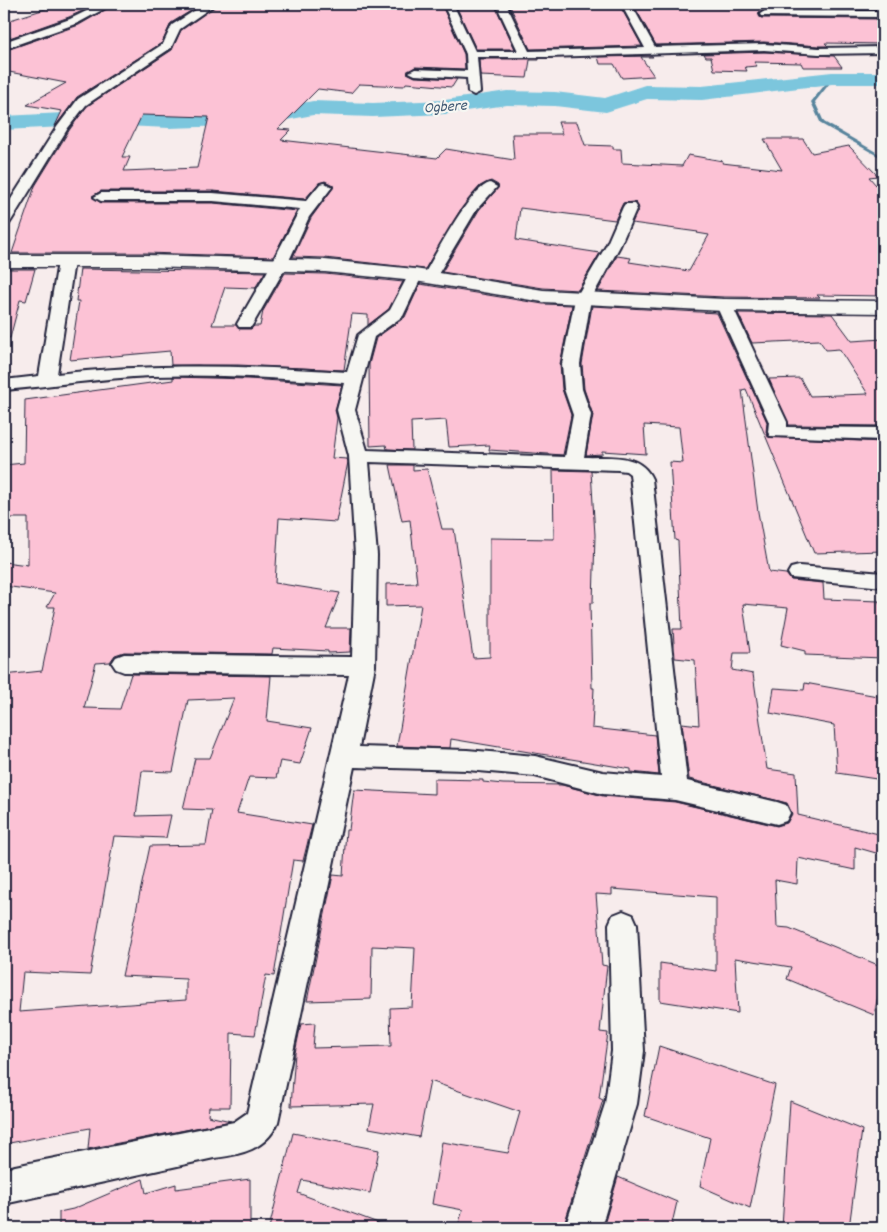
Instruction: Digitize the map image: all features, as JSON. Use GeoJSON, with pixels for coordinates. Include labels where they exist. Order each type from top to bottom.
{"type":"FeatureCollection","features":[{"type":"Feature","properties":{"kind":"street"},"geometry":{"type":"LineString","coordinates":[[4,46],[9,40],[74,22],[108,4]]}},
{"type":"Feature","properties":{"kind":"street"},"geometry":{"type":"LineString","coordinates":[[4,221],[66,121],[91,95],[167,46],[170,42],[172,31],[176,27],[211,4]]}},
{"type":"Feature","properties":{"kind":"street"},"geometry":{"type":"LineString","coordinates":[[448,4],[471,54],[474,92]]}},
{"type":"Feature","properties":{"kind":"street"},"geometry":{"type":"LineString","coordinates":[[502,4],[525,54]]}},
{"type":"Feature","properties":{"kind":"street"},"geometry":{"type":"LineString","coordinates":[[626,4],[652,51]]}},
{"type":"Feature","properties":{"kind":"street"},"geometry":{"type":"LineString","coordinates":[[757,4],[767,18],[882,14]]}},
{"type":"Feature","properties":{"kind":"street"},"geometry":{"type":"LineString","coordinates":[[872,4],[882,14]]}},
{"type":"Feature","properties":{"kind":"street"},"geometry":{"type":"LineString","coordinates":[[471,54],[652,51],[778,44],[818,51],[883,50]]}},
{"type":"Feature","properties":{"kind":"street"},"geometry":{"type":"LineString","coordinates":[[415,72],[473,75]]}},
{"type":"Feature","properties":{"kind":"street"},"geometry":{"type":"LineString","coordinates":[[244,324],[279,265],[299,222],[325,187]]}},
{"type":"Feature","properties":{"kind":"street"},"geometry":{"type":"LineString","coordinates":[[4,1187],[15,1183],[196,1145],[236,1139],[250,1133],[261,1122],[344,758],[363,666],[366,554],[359,456],[346,410],[353,378],[366,335],[370,330],[391,319],[397,313],[471,207],[490,187]]}},
{"type":"Feature","properties":{"kind":"street"},"geometry":{"type":"LineString","coordinates":[[101,197],[213,197],[310,206]]}},
{"type":"Feature","properties":{"kind":"street"},"geometry":{"type":"LineString","coordinates":[[574,462],[582,415],[573,389],[571,364],[583,299],[613,246],[630,207]]}},
{"type":"Feature","properties":{"kind":"street"},"geometry":{"type":"LineString","coordinates":[[4,261],[131,261],[347,267],[422,277],[520,294],[583,299],[724,305],[883,307]]}},
{"type":"Feature","properties":{"kind":"street"},"geometry":{"type":"LineString","coordinates":[[47,381],[66,262]]}},
{"type":"Feature","properties":{"kind":"street"},"geometry":{"type":"LineString","coordinates":[[724,305],[778,422],[777,432],[883,434]]}},
{"type":"Feature","properties":{"kind":"street"},"geometry":{"type":"LineString","coordinates":[[4,385],[122,373],[208,370],[353,378]]}},
{"type":"Feature","properties":{"kind":"street"},"geometry":{"type":"LineString","coordinates":[[359,456],[574,462],[632,466],[639,471],[642,479],[675,789]]}},
{"type":"Feature","properties":{"kind":"street"},"geometry":{"type":"LineString","coordinates":[[799,573],[883,580]]}},
{"type":"Feature","properties":{"kind":"street"},"geometry":{"type":"LineString","coordinates":[[124,663],[363,666]]}},
{"type":"Feature","properties":{"kind":"street"},"geometry":{"type":"LineString","coordinates":[[344,758],[467,760],[534,766],[603,783],[675,789],[778,813]]}},
{"type":"Feature","properties":{"kind":"street"},"geometry":{"type":"LineString","coordinates":[[583,1228],[621,1104],[628,1051],[623,924]]}},
{"type":"Feature","properties":{"kind":"building"},"geometry":{"type":"Polygon","coordinates":[[[61,4],[97,4],[69,17],[4,40],[4,22],[61,4]]]}},
{"type":"Feature","properties":{"kind":"building"},"geometry":{"type":"Polygon","coordinates":[[[115,4],[202,4],[171,23],[162,43],[77,97],[54,128],[62,111],[27,105],[66,83],[4,71],[4,51],[79,25],[115,4]]]}},
{"type":"Feature","properties":{"kind":"building"},"geometry":{"type":"Polygon","coordinates":[[[218,4],[304,8],[307,4],[433,4],[435,8],[443,8],[464,54],[465,69],[415,67],[407,73],[415,77],[457,79],[452,87],[406,83],[404,86],[359,84],[351,93],[318,89],[278,129],[291,130],[281,140],[437,158],[446,149],[514,160],[512,134],[562,134],[558,122],[577,122],[585,145],[613,146],[613,149],[621,149],[622,163],[682,166],[688,155],[723,161],[722,163],[782,170],[764,139],[803,139],[812,153],[849,146],[878,176],[869,177],[883,193],[883,296],[817,295],[820,298],[724,297],[598,291],[617,256],[631,258],[629,262],[689,271],[709,235],[632,223],[639,208],[635,202],[623,203],[615,220],[520,208],[516,240],[600,253],[578,290],[543,288],[442,272],[479,210],[498,188],[498,185],[491,181],[480,186],[461,209],[425,269],[325,258],[293,257],[311,218],[333,188],[333,185],[325,181],[319,183],[305,199],[213,191],[101,191],[92,196],[101,203],[213,203],[297,211],[273,257],[146,253],[12,253],[35,186],[70,129],[87,106],[172,50],[181,30],[218,4]],[[142,115],[122,157],[130,157],[124,171],[197,168],[209,117],[142,115]]]}},
{"type":"Feature","properties":{"kind":"building"},"geometry":{"type":"Polygon","coordinates":[[[509,4],[619,4],[642,46],[530,49],[509,4]]]}},
{"type":"Feature","properties":{"kind":"building"},"geometry":{"type":"Polygon","coordinates":[[[633,4],[883,4],[883,9],[765,9],[758,13],[761,18],[883,19],[883,44],[825,43],[828,46],[819,46],[764,42],[656,45],[633,4]]]}},
{"type":"Feature","properties":{"kind":"building"},"geometry":{"type":"Polygon","coordinates":[[[457,8],[496,8],[515,49],[476,49],[457,8]]]}},
{"type":"Feature","properties":{"kind":"building"},"geometry":{"type":"Polygon","coordinates":[[[764,52],[834,56],[842,67],[803,67],[801,63],[754,62],[757,66],[745,67],[747,71],[714,70],[711,57],[706,57],[704,54],[764,52]]]}},
{"type":"Feature","properties":{"kind":"building"},"geometry":{"type":"Polygon","coordinates":[[[652,56],[641,57],[654,76],[622,78],[614,64],[600,64],[598,57],[652,56]]]}},
{"type":"Feature","properties":{"kind":"building"},"geometry":{"type":"Polygon","coordinates":[[[479,59],[539,60],[530,60],[527,78],[480,76],[479,59]]]}},
{"type":"Feature","properties":{"kind":"building"},"geometry":{"type":"Polygon","coordinates":[[[4,269],[35,269],[26,301],[20,300],[10,338],[4,337],[4,269]]]}},
{"type":"Feature","properties":{"kind":"building"},"geometry":{"type":"Polygon","coordinates":[[[80,269],[265,272],[255,288],[225,287],[212,325],[236,325],[239,329],[251,329],[254,326],[260,326],[263,311],[285,273],[325,274],[403,282],[389,309],[368,325],[368,315],[352,314],[344,370],[238,365],[171,365],[170,351],[70,360],[79,301],[76,301],[80,269]]]}},
{"type":"Feature","properties":{"kind":"building"},"geometry":{"type":"Polygon","coordinates":[[[420,284],[543,304],[572,305],[560,364],[562,389],[571,415],[563,455],[489,450],[490,445],[449,447],[446,420],[411,422],[412,450],[387,449],[386,445],[370,446],[369,364],[376,338],[405,317],[420,284]]]}},
{"type":"Feature","properties":{"kind":"building"},"geometry":{"type":"Polygon","coordinates":[[[592,306],[717,313],[767,422],[766,432],[768,437],[883,442],[883,551],[814,553],[746,389],[742,390],[758,512],[769,572],[786,574],[791,580],[823,583],[824,599],[879,601],[883,613],[883,658],[805,655],[805,651],[781,645],[788,608],[743,604],[750,653],[734,653],[732,670],[753,674],[767,769],[796,773],[798,815],[883,835],[883,855],[855,847],[855,870],[798,858],[797,884],[775,880],[777,927],[789,928],[883,967],[883,973],[874,1015],[787,979],[791,967],[735,958],[738,1013],[660,1001],[660,963],[716,971],[716,897],[612,889],[612,895],[596,894],[602,965],[607,966],[600,1032],[608,1033],[599,1098],[603,1100],[563,1228],[457,1228],[463,1210],[432,1204],[442,1142],[508,1153],[520,1112],[430,1081],[419,1137],[369,1128],[374,1104],[291,1106],[295,1053],[301,1024],[315,1023],[313,1048],[391,1046],[390,1008],[412,1007],[415,948],[372,946],[371,999],[307,1001],[333,875],[343,876],[346,830],[349,830],[354,790],[434,794],[434,779],[483,780],[483,782],[503,784],[562,785],[603,796],[675,802],[777,826],[787,823],[792,814],[787,803],[689,779],[682,723],[699,725],[695,660],[675,658],[673,629],[682,629],[678,541],[675,540],[670,462],[683,463],[679,427],[644,425],[646,454],[602,451],[602,454],[586,455],[593,415],[584,389],[582,364],[592,306]]]}},
{"type":"Feature","properties":{"kind":"building"},"geometry":{"type":"Polygon","coordinates":[[[738,313],[832,314],[852,341],[883,339],[883,426],[789,425],[769,379],[800,378],[810,396],[868,394],[839,349],[826,350],[819,340],[752,343],[738,313]]]}},
{"type":"Feature","properties":{"kind":"building"},"geometry":{"type":"Polygon","coordinates":[[[173,377],[248,379],[342,385],[335,410],[337,418],[332,458],[347,459],[348,462],[336,522],[279,518],[275,583],[340,593],[326,628],[351,628],[350,652],[328,653],[328,651],[273,648],[272,654],[124,652],[115,655],[110,662],[96,663],[84,708],[120,709],[131,674],[271,676],[267,721],[312,728],[300,764],[280,761],[276,778],[249,777],[237,813],[312,825],[303,861],[293,860],[274,976],[266,975],[255,1035],[231,1033],[230,1107],[209,1107],[208,1116],[231,1121],[88,1149],[90,1128],[4,1144],[4,675],[42,671],[55,607],[47,607],[55,593],[4,586],[4,562],[28,565],[28,518],[4,518],[4,465],[24,463],[25,400],[173,380],[173,377]],[[234,698],[188,700],[173,772],[142,771],[136,816],[171,815],[166,838],[114,836],[90,975],[23,972],[19,1012],[186,1000],[186,979],[122,976],[150,846],[206,845],[212,810],[183,809],[195,758],[210,758],[234,698]]]}},
{"type":"Feature","properties":{"kind":"building"},"geometry":{"type":"Polygon","coordinates":[[[390,465],[413,465],[413,470],[427,469],[442,529],[454,529],[473,658],[490,657],[490,538],[554,539],[553,470],[591,471],[595,535],[593,603],[590,603],[592,688],[594,688],[592,728],[655,735],[659,775],[631,772],[631,769],[451,739],[450,748],[397,746],[421,605],[386,606],[386,584],[417,583],[410,520],[402,521],[390,465]]]}},
{"type":"Feature","properties":{"kind":"building"},"geometry":{"type":"Polygon","coordinates":[[[805,683],[883,697],[883,780],[837,773],[834,725],[770,713],[774,688],[804,690],[805,683]]]}},
{"type":"Feature","properties":{"kind":"building"},"geometry":{"type":"Polygon","coordinates":[[[659,1046],[775,1085],[750,1208],[700,1186],[710,1138],[645,1116],[659,1046]]]}},
{"type":"Feature","properties":{"kind":"building"},"geometry":{"type":"Polygon","coordinates":[[[790,1101],[862,1130],[849,1228],[782,1228],[790,1101]]]}},
{"type":"Feature","properties":{"kind":"building"},"geometry":{"type":"Polygon","coordinates":[[[293,1133],[379,1150],[370,1193],[302,1180],[298,1193],[386,1226],[386,1228],[269,1228],[293,1133]]]}},
{"type":"Feature","properties":{"kind":"building"},"geometry":{"type":"Polygon","coordinates":[[[618,1177],[677,1202],[671,1228],[603,1228],[618,1177]]]}},
{"type":"Feature","properties":{"kind":"building"},"geometry":{"type":"Polygon","coordinates":[[[143,1179],[146,1193],[176,1184],[176,1189],[250,1179],[250,1228],[59,1228],[59,1212],[73,1209],[143,1179]]]}},
{"type":"Feature","properties":{"kind":"waterway"},"geometry":{"type":"LineString","coordinates":[[832,78],[813,102],[822,123],[883,158]]}},
{"type":"Feature","properties":{"kind":"waterway","name":"Ogbere"},"geometry":{"type":"LineString","coordinates":[[4,123],[103,118],[169,121],[260,118],[313,108],[373,110],[445,107],[507,98],[555,99],[606,105],[645,92],[702,93],[832,78],[883,78]]}}]}
